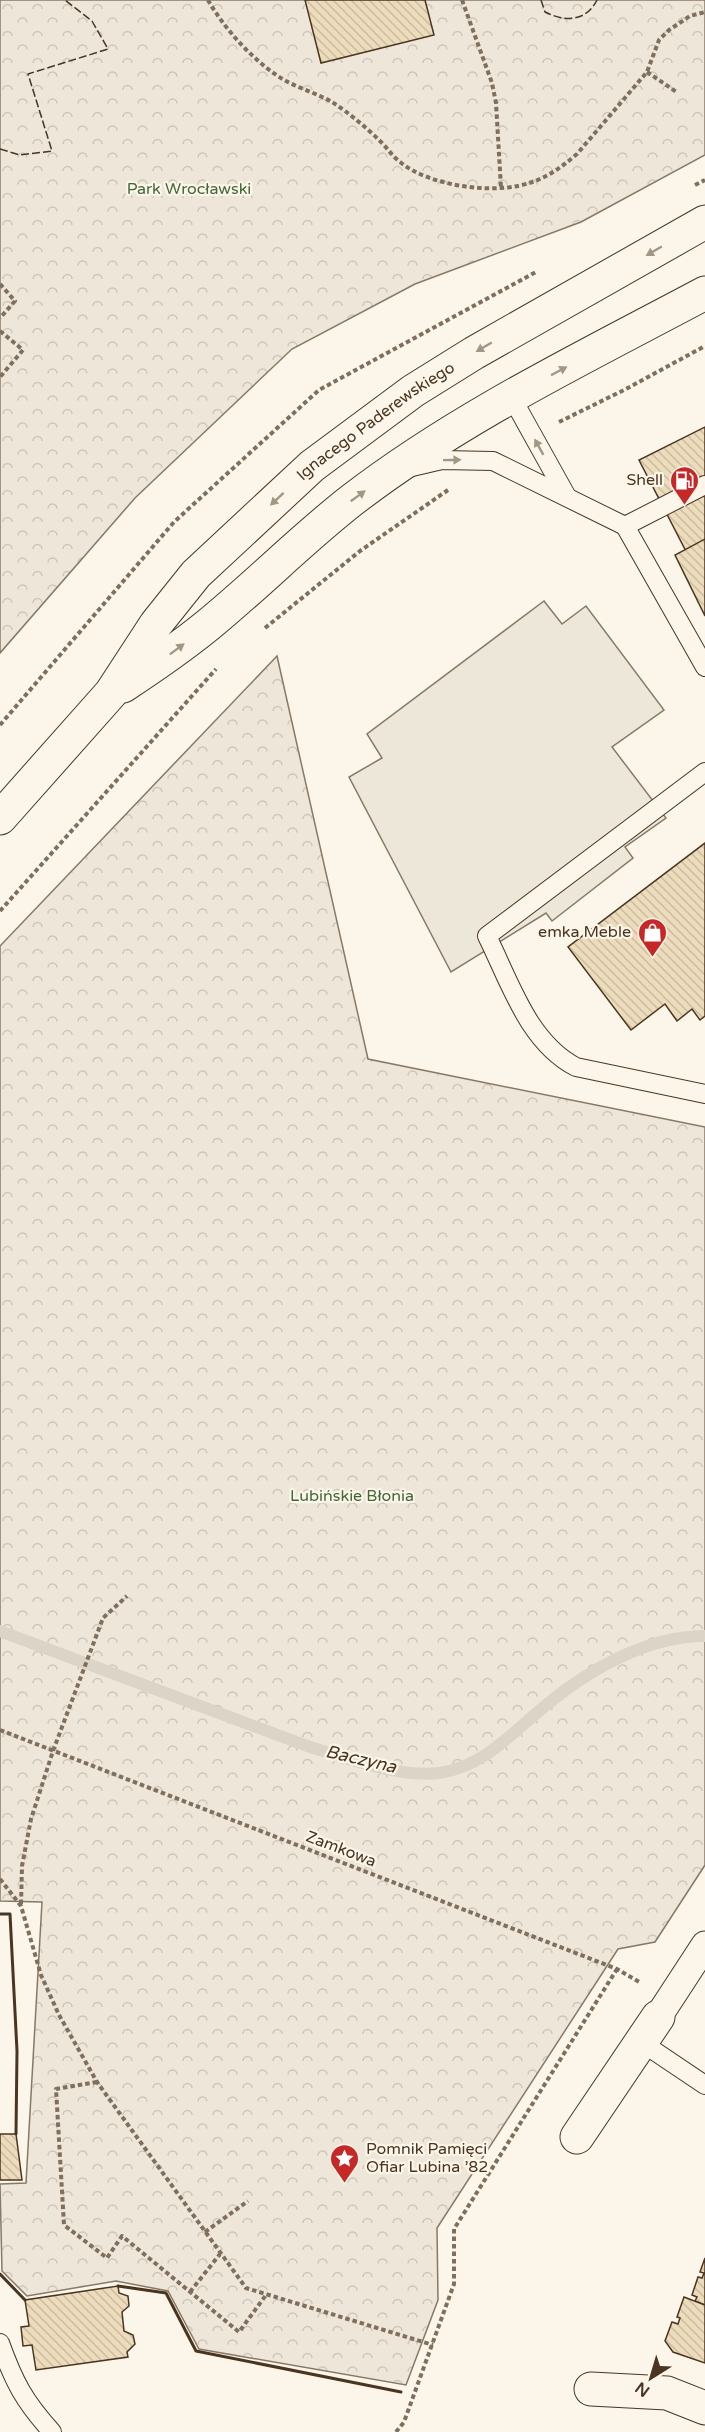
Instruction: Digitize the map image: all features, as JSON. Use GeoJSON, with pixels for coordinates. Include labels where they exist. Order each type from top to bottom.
{"type":"FeatureCollection","features":[{"type":"Feature","properties":{"kind":"street","name":"Ignacego Paderewskiego"},"geometry":{"type":"LineString","coordinates":[[0,818],[111,693],[156,624],[196,574],[312,466],[413,391],[474,353],[705,222]]}},
{"type":"Feature","properties":{"kind":"street","name":"Ignacego Paderewskiego"},"geometry":{"type":"LineString","coordinates":[[111,693],[209,624],[343,508],[394,471],[512,398],[705,293]]}},
{"type":"Feature","properties":{"kind":"street"},"geometry":{"type":"LineString","coordinates":[[577,2137],[705,1945]]}},
{"type":"Feature","properties":{"kind":"street"},"geometry":{"type":"LineString","coordinates":[[591,2389],[667,2393],[705,2408]]}},
{"type":"Feature","properties":{"kind":"lane"},"geometry":{"type":"LineString","coordinates":[[512,398],[566,495]]}},
{"type":"Feature","properties":{"kind":"lane"},"geometry":{"type":"LineString","coordinates":[[394,471],[442,460],[493,461],[626,526],[705,667]]}},
{"type":"Feature","properties":{"kind":"lane"},"geometry":{"type":"LineString","coordinates":[[626,526],[705,485]]}},
{"type":"Feature","properties":{"kind":"lane"},"geometry":{"type":"LineString","coordinates":[[705,772],[487,936],[539,1038],[558,1057],[576,1067],[705,1094]]}},
{"type":"Feature","properties":{"kind":"lane"},"geometry":{"type":"LineString","coordinates":[[656,2020],[705,2085]]}},
{"type":"Feature","properties":{"kind":"lane"},"geometry":{"type":"LineString","coordinates":[[0,2343],[15,2384],[31,2409],[52,2432]]}},
{"type":"Feature","properties":{"kind":"path"},"geometry":{"type":"LineString","coordinates":[[208,0],[231,30],[264,65],[285,81],[339,108],[412,171],[431,180],[456,185],[501,188],[535,181],[563,166],[577,154],[647,72],[659,40],[690,16],[705,12]]}},
{"type":"Feature","properties":{"kind":"path"},"geometry":{"type":"LineString","coordinates":[[462,0],[492,83],[496,103],[501,188]]}},
{"type":"Feature","properties":{"kind":"path"},"geometry":{"type":"LineString","coordinates":[[647,72],[678,93]]}},
{"type":"Feature","properties":{"kind":"path"},"geometry":{"type":"LineString","coordinates":[[0,284],[15,301],[0,318]]}},
{"type":"Feature","properties":{"kind":"path"},"geometry":{"type":"LineString","coordinates":[[0,331],[23,350],[0,377]]}},
{"type":"Feature","properties":{"kind":"path"},"geometry":{"type":"LineString","coordinates":[[532,435],[626,389],[705,346]]}},
{"type":"Feature","properties":{"kind":"path"},"geometry":{"type":"LineString","coordinates":[[260,633],[360,550],[493,461]]}},
{"type":"Feature","properties":{"kind":"path"},"geometry":{"type":"LineString","coordinates":[[0,911],[223,663]]}},
{"type":"Feature","properties":{"kind":"path"},"geometry":{"type":"LineString","coordinates":[[127,1596],[103,1618],[53,1751],[31,1819],[22,1866],[21,1906],[41,1975],[59,2015],[97,2082],[246,2288],[433,2345]]}},
{"type":"Feature","properties":{"kind":"path","name":"Zamkowa"},"geometry":{"type":"LineString","coordinates":[[0,1730],[617,1969],[656,2020]]}},
{"type":"Feature","properties":{"kind":"path"},"geometry":{"type":"LineString","coordinates":[[0,1879],[21,1906]]}},
{"type":"Feature","properties":{"kind":"path"},"geometry":{"type":"LineString","coordinates":[[396,2432],[404,2422],[454,2284],[453,2229],[617,1969]]}},
{"type":"Feature","properties":{"kind":"path"},"geometry":{"type":"LineString","coordinates":[[97,2082],[56,2089],[64,2225],[107,2258],[122,2236],[239,2332],[266,2295]]}},
{"type":"Feature","properties":{"kind":"path"},"geometry":{"type":"LineString","coordinates":[[205,2232],[248,2200]]}},
{"type":"Feature","properties":{"kind":"path"},"geometry":{"type":"LineString","coordinates":[[190,2292],[220,2254]]}},
{"type":"Feature","properties":{"kind":"green space","name":"Park Wrocławski"},"geometry":{"type":"Polygon","coordinates":[[[0,0],[705,0],[705,155],[581,222],[415,284],[292,349],[135,498],[0,653],[0,0]]]}},
{"type":"Feature","properties":{"kind":"green space","name":"Lubińskie Błonia"},"geometry":{"type":"Polygon","coordinates":[[[277,656],[368,1059],[705,1127],[705,1865],[655,1942],[618,1949],[437,2228],[438,2300],[406,2385],[199,2349],[168,2291],[116,2281],[27,2296],[2,2271],[0,2184],[26,2183],[42,1902],[0,1901],[0,946],[277,656]]]}},
{"type":"Feature","properties":{"kind":"shaded area"},"geometry":{"type":"Polygon","coordinates":[[[544,601],[562,624],[586,606],[664,710],[612,747],[666,818],[625,847],[633,858],[552,921],[546,913],[451,972],[349,777],[382,758],[367,734],[544,601]]]}},
{"type":"Feature","properties":{"kind":"building"},"geometry":{"type":"Polygon","coordinates":[[[305,0],[425,0],[434,35],[321,63],[305,0]]]}},
{"type":"Feature","properties":{"kind":"building","name":"Shell"},"geometry":{"type":"Polygon","coordinates":[[[705,427],[705,552],[690,559],[639,460],[705,427]]]}},
{"type":"Feature","properties":{"kind":"building"},"geometry":{"type":"Polygon","coordinates":[[[705,539],[705,616],[675,555],[705,539]]]}},
{"type":"Feature","properties":{"kind":"building"},"geometry":{"type":"Polygon","coordinates":[[[705,843],[705,1016],[700,1020],[692,1009],[677,1021],[665,1004],[631,1030],[568,947],[705,843]]]}},
{"type":"Feature","properties":{"kind":"building"},"geometry":{"type":"Polygon","coordinates":[[[0,2134],[16,2134],[22,2180],[0,2180],[0,2134]]]}},
{"type":"Feature","properties":{"kind":"building"},"geometry":{"type":"Polygon","coordinates":[[[705,2258],[705,2305],[695,2301],[697,2297],[692,2295],[698,2277],[702,2278],[704,2273],[700,2272],[705,2258]]]}},
{"type":"Feature","properties":{"kind":"building"},"geometry":{"type":"Polygon","coordinates":[[[118,2286],[119,2293],[128,2296],[129,2306],[122,2312],[124,2331],[133,2335],[135,2344],[127,2352],[128,2357],[36,2370],[32,2345],[23,2346],[21,2327],[29,2326],[25,2300],[118,2286]]]}},
{"type":"Feature","properties":{"kind":"building"},"geometry":{"type":"Polygon","coordinates":[[[684,2297],[705,2305],[705,2363],[673,2352],[665,2341],[672,2322],[678,2324],[680,2318],[677,2317],[684,2297]]]}},
{"type":"Feature","properties":{"kind":"waterway","name":"Baczyna"},"geometry":{"type":"LineString","coordinates":[[0,1631],[310,1747],[373,1766],[423,1774],[455,1770],[483,1756],[580,1680],[619,1658],[662,1642],[705,1636]]}},
{"type":"Feature","properties":{"kind":"fence"},"geometry":{"type":"LineString","coordinates":[[0,149],[20,155],[52,151],[28,74],[108,49],[92,21],[65,0]]}},
{"type":"Feature","properties":{"kind":"fence"},"geometry":{"type":"LineString","coordinates":[[541,0],[545,12],[567,18],[587,13],[597,0]]}},
{"type":"Feature","properties":{"kind":"wall"},"geometry":{"type":"LineString","coordinates":[[0,1914],[10,1914],[17,2051],[16,2134]]}},
{"type":"Feature","properties":{"kind":"wall"},"geometry":{"type":"LineString","coordinates":[[0,2274],[25,2300]]}},
{"type":"Feature","properties":{"kind":"wall"},"geometry":{"type":"LineString","coordinates":[[118,2286],[166,2293],[196,2351],[401,2392]]}},
{"type":"Feature","properties":{"kind":"place","name":"Shell"},"geometry":{"type":"Point","coordinates":[684,506]}},
{"type":"Feature","properties":{"kind":"place","name":"emka Meble"},"geometry":{"type":"Point","coordinates":[652,958]}},
{"type":"Feature","properties":{"kind":"place","name":"Pomnik Pamięci Ofiar Lubina ’82"},"geometry":{"type":"Point","coordinates":[345,2184]}}]}
